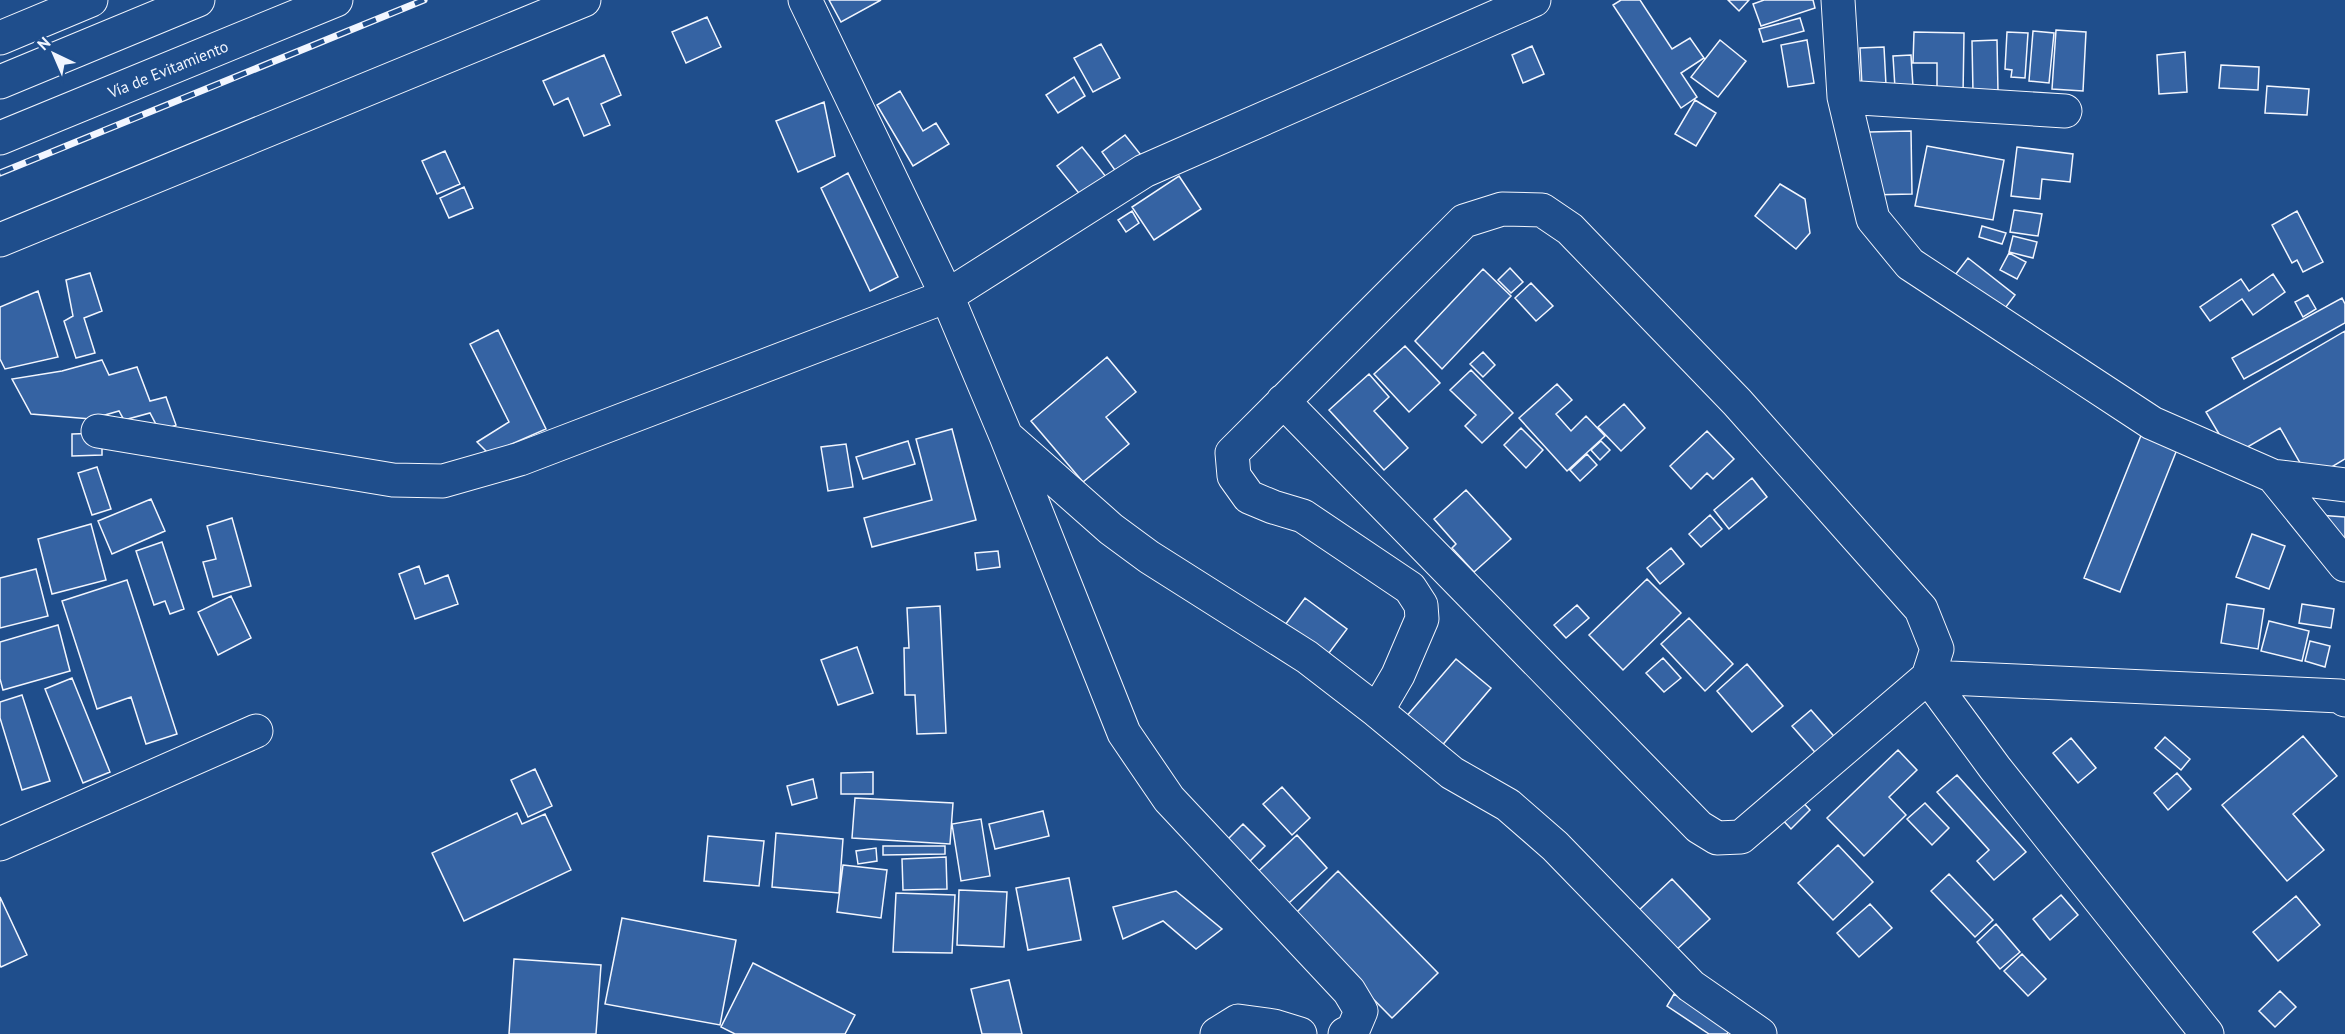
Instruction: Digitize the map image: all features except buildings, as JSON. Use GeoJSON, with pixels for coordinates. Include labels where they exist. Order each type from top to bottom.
{"type":"FeatureCollection","features":[{"type":"Feature","properties":{"kind":"main road"},"geometry":{"type":"LineString","coordinates":[[0,38],[91,0]]}},
{"type":"Feature","properties":{"kind":"main road"},"geometry":{"type":"LineString","coordinates":[[0,82],[198,0]]}},
{"type":"Feature","properties":{"kind":"main road","name":"Vía de Evitamiento"},"geometry":{"type":"LineString","coordinates":[[0,138],[336,0]]}},
{"type":"Feature","properties":{"kind":"main road"},"geometry":{"type":"LineString","coordinates":[[0,240],[584,0]]}},
{"type":"Feature","properties":{"kind":"main road"},"geometry":{"type":"LineString","coordinates":[[805,0],[946,297],[1006,436],[1124,733],[1169,799],[1349,991],[1361,1011],[1353,1030],[1345,1034]]}},
{"type":"Feature","properties":{"kind":"main road"},"geometry":{"type":"LineString","coordinates":[[98,431],[393,480],[443,481],[520,459],[946,297],[1144,171],[1534,0]]}},
{"type":"Feature","properties":{"kind":"main road"},"geometry":{"type":"LineString","coordinates":[[1838,0],[1844,97],[1873,219],[1910,264],[2152,423],[2273,476],[2345,485]]}},
{"type":"Feature","properties":{"kind":"main road"},"geometry":{"type":"LineString","coordinates":[[1844,97],[2065,111]]}},
{"type":"Feature","properties":{"kind":"main road"},"geometry":{"type":"LineString","coordinates":[[1283,401],[1699,828],[1717,838],[1741,837],[1928,677],[1937,649],[1921,609],[1737,402],[1570,229],[1542,210],[1502,209],[1464,221],[1283,401],[1232,453],[1234,476],[1249,497],[1302,516],[1410,588],[1421,605],[1422,619],[1398,675],[1377,711]]}},
{"type":"Feature","properties":{"kind":"main road"},"geometry":{"type":"LineString","coordinates":[[1006,436],[1112,529],[1149,557],[1307,657],[1452,773],[1508,805],[1555,846],[1691,986],[1760,1034]]}},
{"type":"Feature","properties":{"kind":"main road"},"geometry":{"type":"LineString","coordinates":[[2273,476],[2345,565]]}},
{"type":"Feature","properties":{"kind":"main road"},"geometry":{"type":"LineString","coordinates":[[1928,677],[2343,692]]}},
{"type":"Feature","properties":{"kind":"main road"},"geometry":{"type":"LineString","coordinates":[[1928,677],[1995,768],[2207,1034]]}},
{"type":"Feature","properties":{"kind":"main road"},"geometry":{"type":"LineString","coordinates":[[0,844],[256,731]]}},
{"type":"Feature","properties":{"kind":"main road"},"geometry":{"type":"LineString","coordinates":[[1217,1034],[1238,1021],[1274,1026],[1300,1034]]}},
{"type":"Feature","properties":{"kind":"railway"},"geometry":{"type":"LineString","coordinates":[[0,173],[424,0]]}}]}
